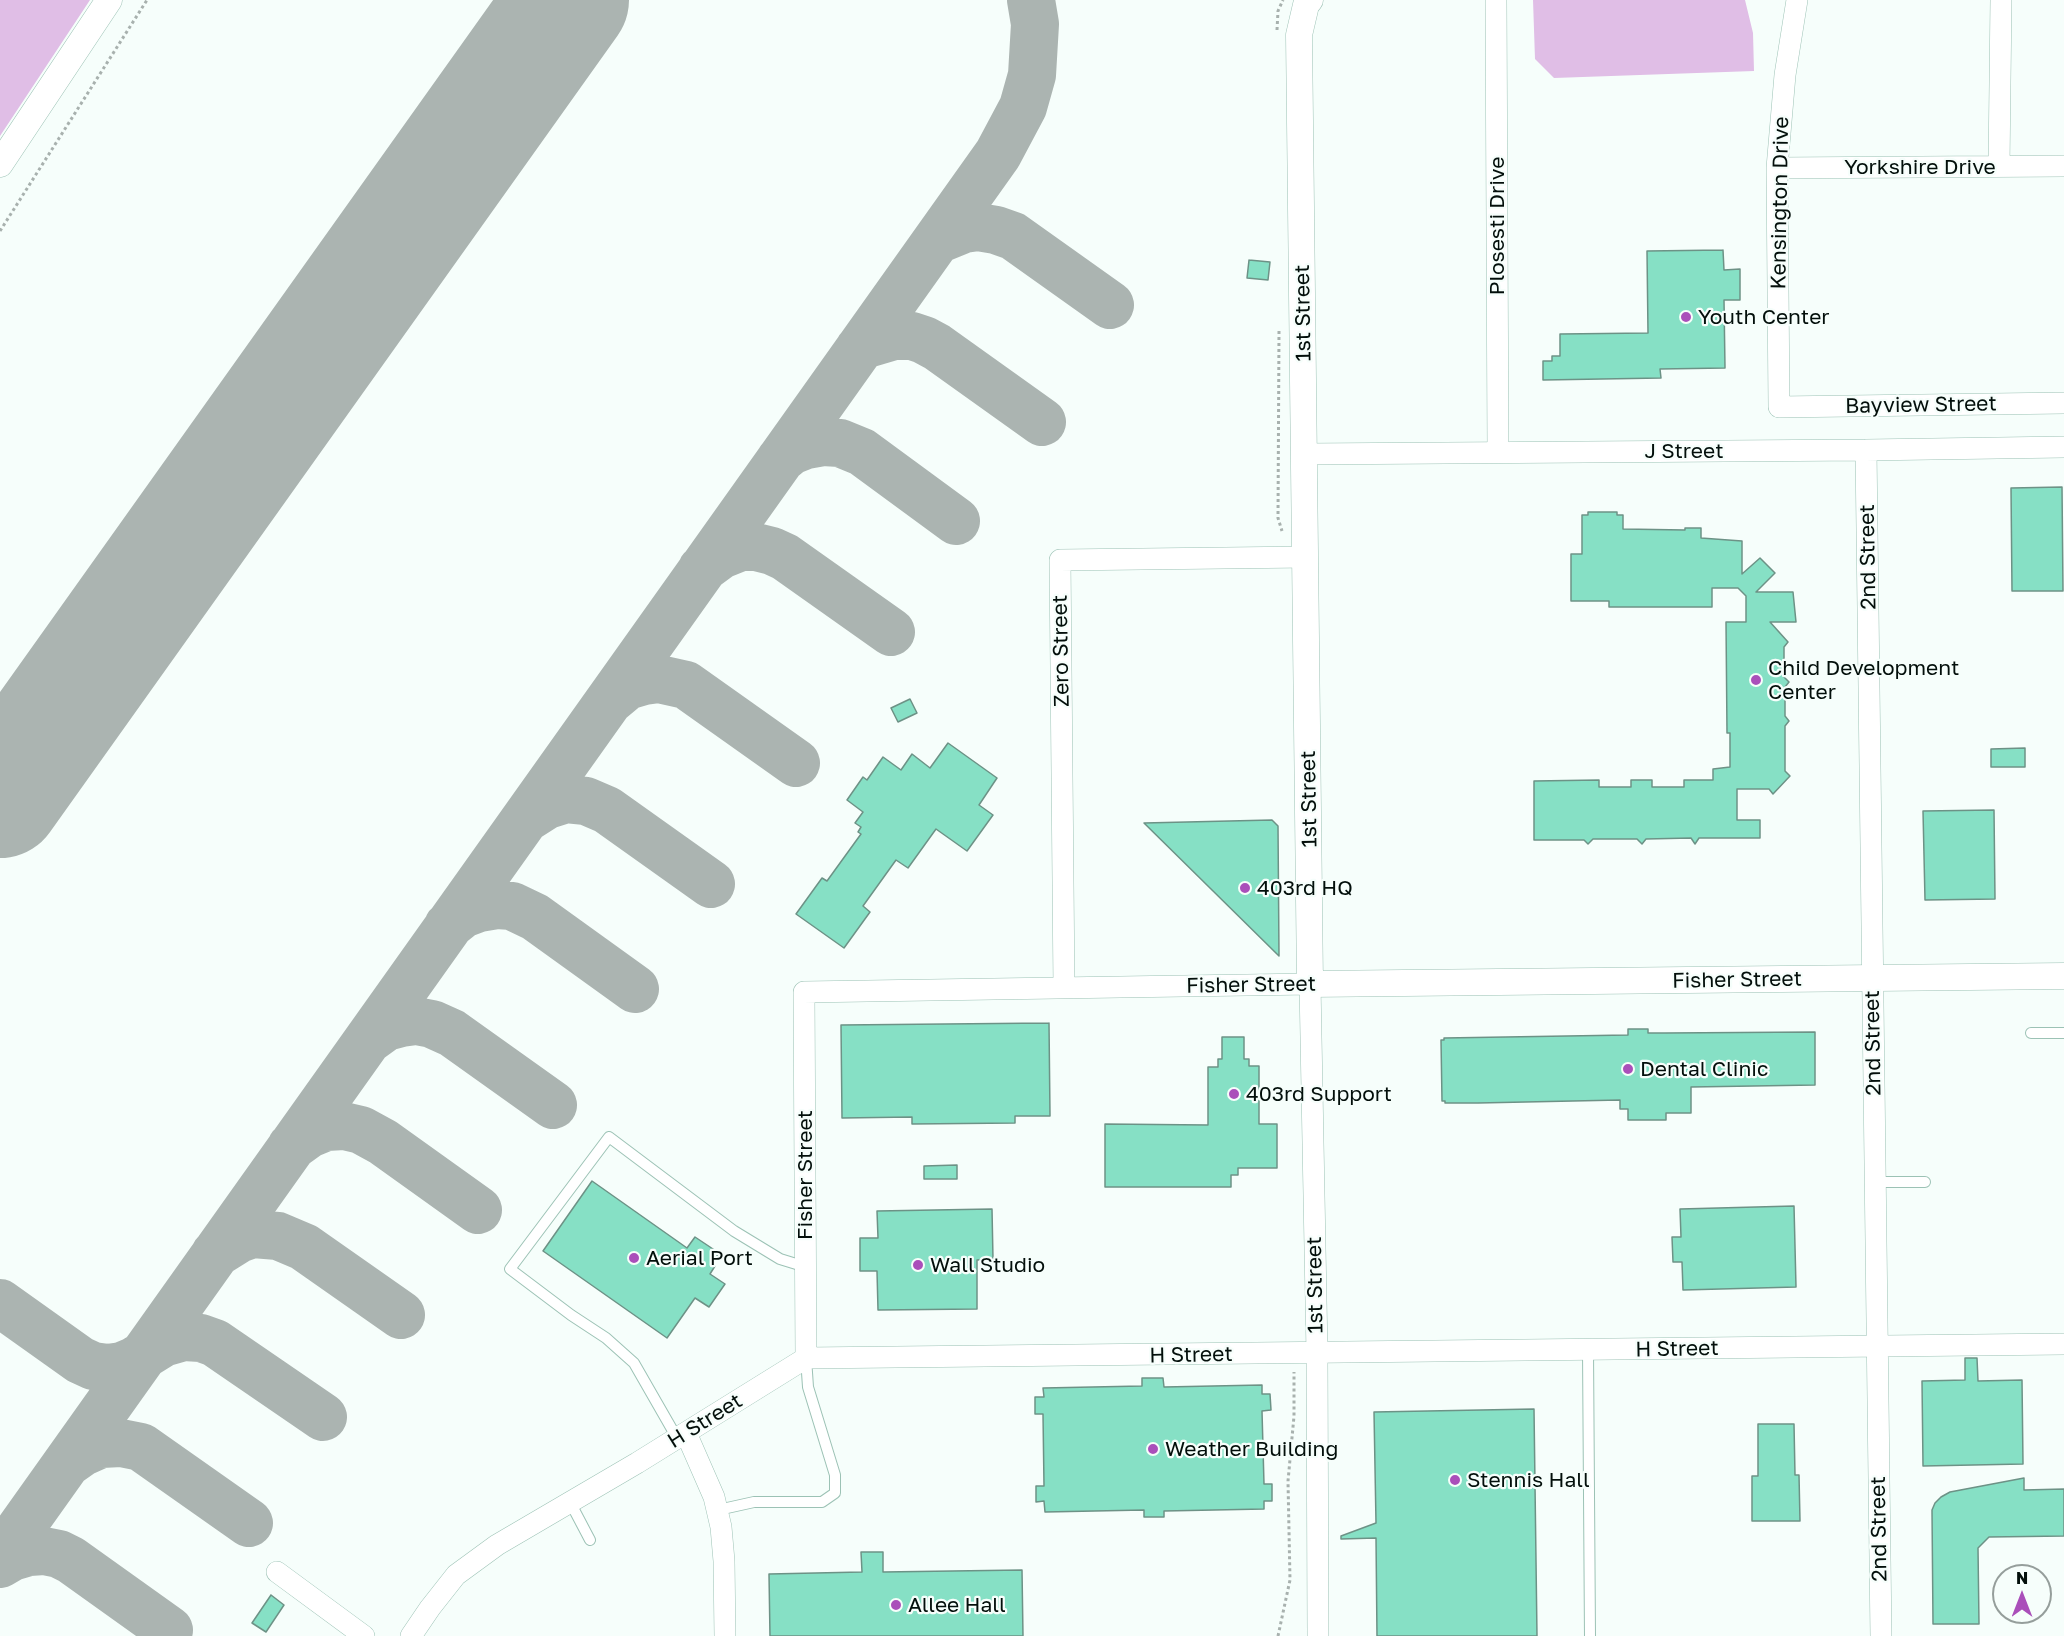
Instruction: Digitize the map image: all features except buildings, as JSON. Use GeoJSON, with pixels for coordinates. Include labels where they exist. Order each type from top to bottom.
{"type":"FeatureCollection","features":[{"type":"Feature","properties":{"kind":"street"},"geometry":{"type":"LineString","coordinates":[[0,165],[109,0]]}},
{"type":"Feature","properties":{"kind":"street","name":"1st Street"},"geometry":{"type":"LineString","coordinates":[[1310,0],[1306,6],[1299,35],[1310,984],[1306,1353],[1318,1636]]}},
{"type":"Feature","properties":{"kind":"street","name":"Plosesti Drive"},"geometry":{"type":"LineString","coordinates":[[1496,0],[1498,452]]}},
{"type":"Feature","properties":{"kind":"street","name":"Kensington Drive"},"geometry":{"type":"LineString","coordinates":[[1779,407],[1777,168],[1785,75],[1797,0]]}},
{"type":"Feature","properties":{"kind":"street"},"geometry":{"type":"LineString","coordinates":[[1999,166],[2001,0]]}},
{"type":"Feature","properties":{"kind":"street","name":"Yorkshire Drive"},"geometry":{"type":"LineString","coordinates":[[1777,168],[2064,166]]}},
{"type":"Feature","properties":{"kind":"street","name":"Bayview Street"},"geometry":{"type":"LineString","coordinates":[[1779,407],[2064,403]]}},
{"type":"Feature","properties":{"kind":"street","name":"J Street"},"geometry":{"type":"LineString","coordinates":[[1305,454],[2064,447]]}},
{"type":"Feature","properties":{"kind":"street","name":"2nd Street"},"geometry":{"type":"LineString","coordinates":[[1866,450],[1881,1636]]}},
{"type":"Feature","properties":{"kind":"street","name":"Zero Street"},"geometry":{"type":"LineString","coordinates":[[1064,988],[1060,560],[1306,557]]}},
{"type":"Feature","properties":{"kind":"street","name":"Fisher Street"},"geometry":{"type":"LineString","coordinates":[[806,1358],[804,992],[2064,976]]}},
{"type":"Feature","properties":{"kind":"street","name":"H Street"},"geometry":{"type":"LineString","coordinates":[[411,1636],[456,1575],[497,1545],[806,1358],[2064,1344]]}},
{"type":"Feature","properties":{"kind":"street"},"geometry":{"type":"LineString","coordinates":[[682,1435],[714,1497],[718,1510],[724,1561],[725,1636]]}},
{"type":"Feature","properties":{"kind":"street"},"geometry":{"type":"LineString","coordinates":[[277,1572],[364,1636]]}},
{"type":"Feature","properties":{"kind":"lane"},"geometry":{"type":"LineString","coordinates":[[2031,1033],[2064,1033]]}},
{"type":"Feature","properties":{"kind":"lane"},"geometry":{"type":"LineString","coordinates":[[682,1435],[634,1363],[606,1338],[510,1269],[609,1137],[734,1231],[780,1259],[806,1267]]}},
{"type":"Feature","properties":{"kind":"lane"},"geometry":{"type":"LineString","coordinates":[[1875,1182],[1924,1182]]}},
{"type":"Feature","properties":{"kind":"lane"},"geometry":{"type":"LineString","coordinates":[[1587,1350],[1590,1636]]}},
{"type":"Feature","properties":{"kind":"lane"},"geometry":{"type":"LineString","coordinates":[[718,1510],[754,1502],[822,1502],[835,1493],[835,1475],[808,1387],[806,1358]]}},
{"type":"Feature","properties":{"kind":"lane"},"geometry":{"type":"LineString","coordinates":[[570,1502],[590,1540]]}},
{"type":"Feature","properties":{"kind":"path"},"geometry":{"type":"LineString","coordinates":[[0,231],[147,0]]}},
{"type":"Feature","properties":{"kind":"path"},"geometry":{"type":"LineString","coordinates":[[1278,1636],[1290,1580],[1288,1481],[1306,1353]]}},
{"type":"Feature","properties":{"kind":"shaded area"},"geometry":{"type":"Polygon","coordinates":[[[0,0],[90,0],[0,136],[0,0]]]}},
{"type":"Feature","properties":{"kind":"shaded area"},"geometry":{"type":"Polygon","coordinates":[[[1533,0],[1745,0],[1753,33],[1754,71],[1554,78],[1535,59],[1533,0]]]}},
{"type":"Feature","properties":{"kind":"taxiway"},"geometry":{"type":"LineString","coordinates":[[0,1557],[998,154],[1023,107],[1032,75],[1035,24],[1031,0]]}},
{"type":"Feature","properties":{"kind":"taxiway"},"geometry":{"type":"LineString","coordinates":[[937,240],[964,229],[978,227],[1013,236],[1110,305]]}},
{"type":"Feature","properties":{"kind":"taxiway"},"geometry":{"type":"LineString","coordinates":[[859,349],[867,344],[894,336],[912,336],[924,340],[1042,422]]}},
{"type":"Feature","properties":{"kind":"taxiway"},"geometry":{"type":"LineString","coordinates":[[780,460],[791,451],[806,445],[823,442],[840,443],[862,452],[956,521]]}},
{"type":"Feature","properties":{"kind":"taxiway"},"geometry":{"type":"LineString","coordinates":[[702,569],[721,555],[741,547],[756,547],[772,551],[785,557],[891,632]]}},
{"type":"Feature","properties":{"kind":"taxiway"},"geometry":{"type":"LineString","coordinates":[[609,701],[627,686],[644,681],[659,679],[686,685],[796,763]]}},
{"type":"Feature","properties":{"kind":"taxiway"},"geometry":{"type":"LineString","coordinates":[[525,819],[547,805],[566,799],[586,801],[607,810],[711,884]]}},
{"type":"Feature","properties":{"kind":"taxiway"},"geometry":{"type":"LineString","coordinates":[[448,926],[463,914],[479,908],[497,905],[512,906],[535,917],[635,989]]}},
{"type":"Feature","properties":{"kind":"taxiway"},"geometry":{"type":"LineString","coordinates":[[368,1040],[386,1027],[401,1023],[416,1021],[432,1024],[452,1033],[553,1105]]}},
{"type":"Feature","properties":{"kind":"taxiway"},"geometry":{"type":"LineString","coordinates":[[291,1147],[309,1134],[326,1127],[344,1126],[361,1130],[383,1142],[478,1210]]}},
{"type":"Feature","properties":{"kind":"taxiway"},"geometry":{"type":"LineString","coordinates":[[215,1254],[239,1239],[253,1234],[278,1236],[304,1247],[401,1315]]}},
{"type":"Feature","properties":{"kind":"taxiway"},"geometry":{"type":"LineString","coordinates":[[0,1303],[80,1360],[93,1366],[108,1368],[122,1366],[163,1343],[184,1337],[201,1338],[215,1343],[323,1417]]}},
{"type":"Feature","properties":{"kind":"taxiway"},"geometry":{"type":"LineString","coordinates":[[66,1464],[83,1452],[101,1444],[121,1443],[141,1447],[249,1523]]}},
{"type":"Feature","properties":{"kind":"taxiway"},"geometry":{"type":"LineString","coordinates":[[0,1564],[12,1557],[29,1552],[44,1551],[59,1554],[71,1560],[169,1630]]}},
{"type":"Feature","properties":{"kind":"runway"},"geometry":{"type":"LineString","coordinates":[[0,797],[568,0]]}},
{"type":"Feature","properties":{"kind":"place","name":"Youth Center"},"geometry":{"type":"Point","coordinates":[1686,317]}},
{"type":"Feature","properties":{"kind":"place","name":"Child Development Center"},"geometry":{"type":"Point","coordinates":[1756,680]}},
{"type":"Feature","properties":{"kind":"place","name":"403rd HQ"},"geometry":{"type":"Point","coordinates":[1245,888]}},
{"type":"Feature","properties":{"kind":"place","name":"Dental Clinic"},"geometry":{"type":"Point","coordinates":[1628,1069]}},
{"type":"Feature","properties":{"kind":"place","name":"403rd Support"},"geometry":{"type":"Point","coordinates":[1234,1094]}},
{"type":"Feature","properties":{"kind":"place","name":"Aerial Port"},"geometry":{"type":"Point","coordinates":[634,1258]}},
{"type":"Feature","properties":{"kind":"place","name":"Wall Studio"},"geometry":{"type":"Point","coordinates":[918,1265]}},
{"type":"Feature","properties":{"kind":"place","name":"Weather Building"},"geometry":{"type":"Point","coordinates":[1153,1449]}},
{"type":"Feature","properties":{"kind":"place","name":"Stennis Hall"},"geometry":{"type":"Point","coordinates":[1455,1480]}},
{"type":"Feature","properties":{"kind":"place","name":"Allee Hall"},"geometry":{"type":"Point","coordinates":[896,1605]}}]}
